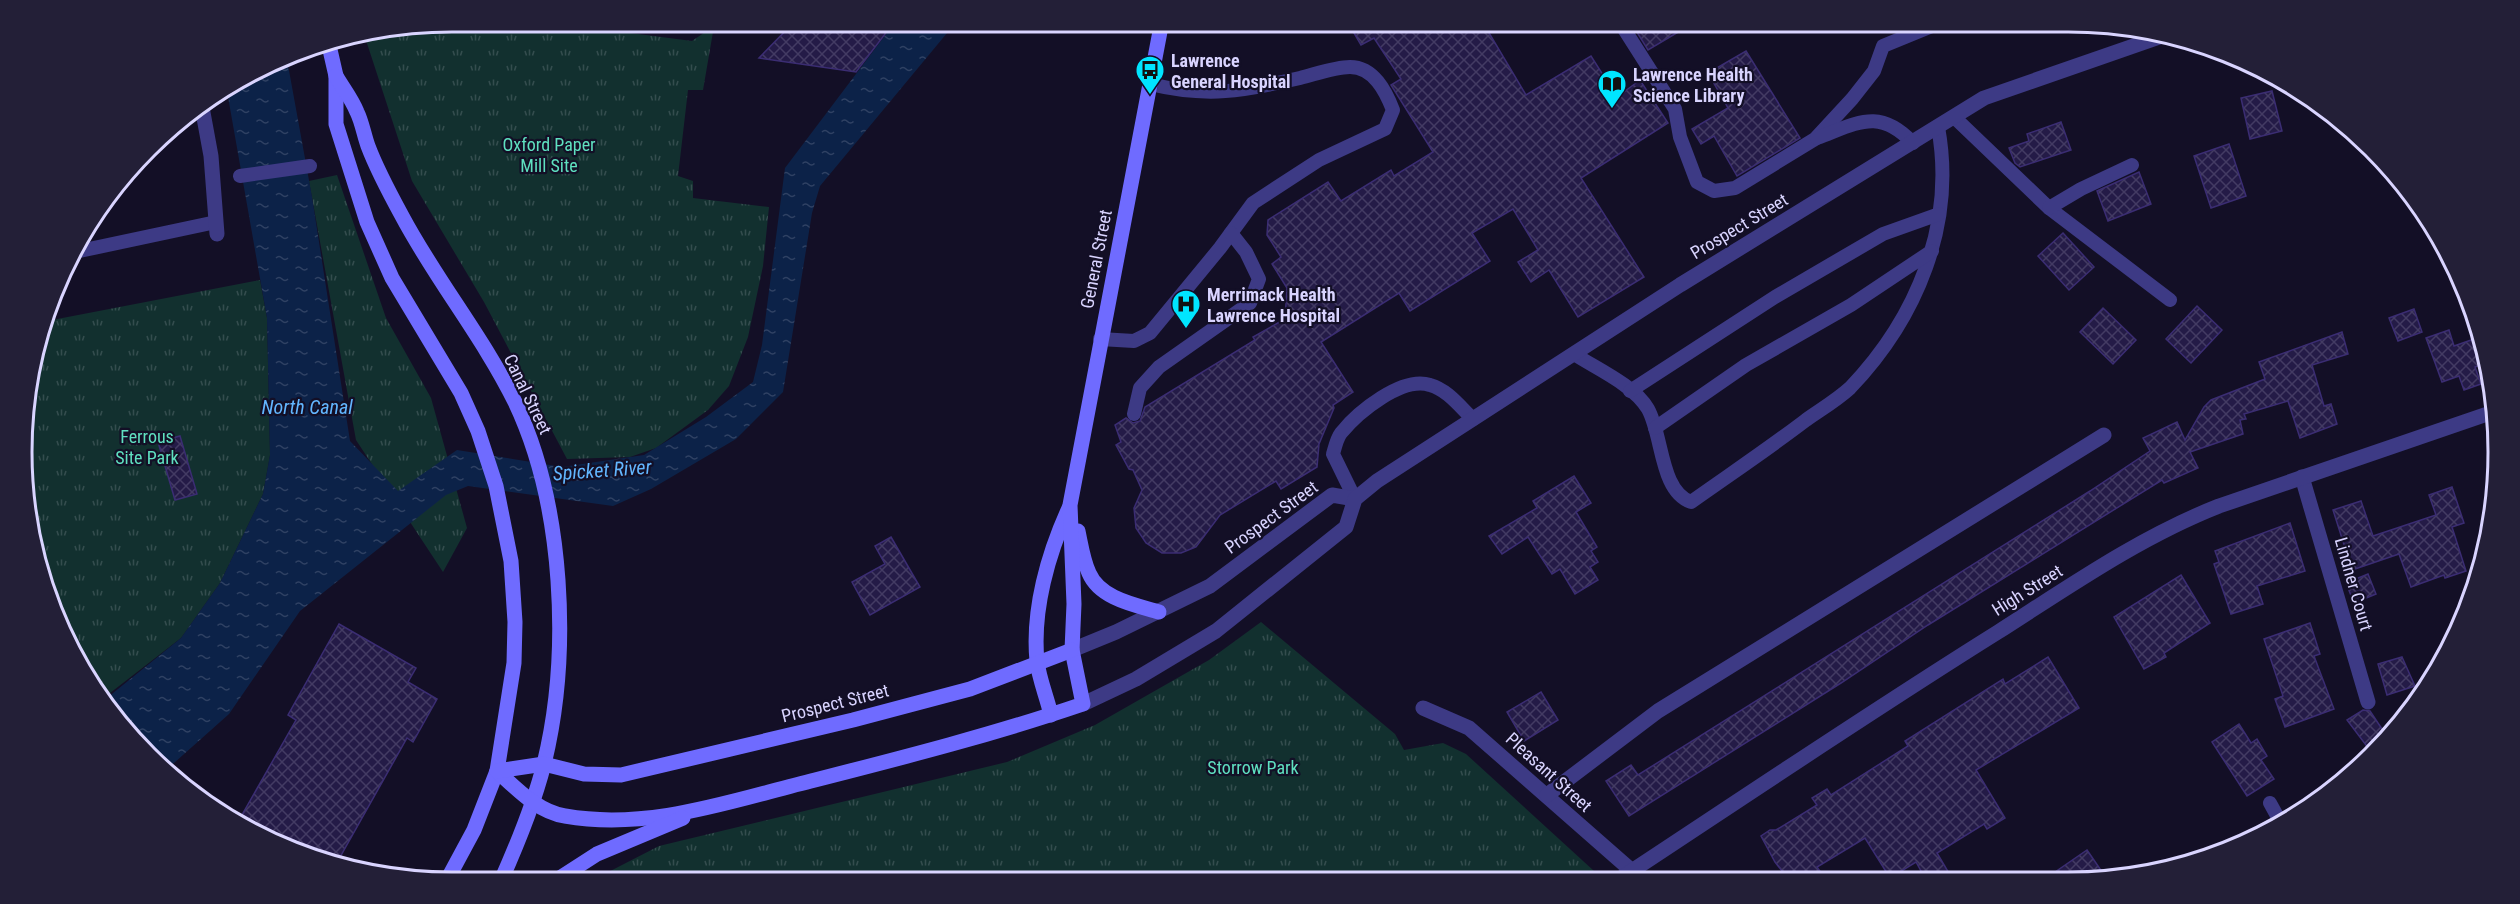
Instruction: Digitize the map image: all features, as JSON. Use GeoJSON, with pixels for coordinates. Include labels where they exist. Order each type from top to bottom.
{"type":"FeatureCollection","features":[{"type":"Feature","properties":{"kind":"main road","name":"General Street"},"geometry":{"type":"LineString","coordinates":[[1083,704],[1072,650],[1074,604],[1070,506],[1160,32]]}},
{"type":"Feature","properties":{"kind":"main road","name":"Canal Street"},"geometry":{"type":"LineString","coordinates":[[330,50],[336,76],[336,124],[348,168],[367,222],[392,278],[460,393],[478,431],[496,486],[511,561],[515,622],[514,663],[497,771],[474,830],[451,872]]}},
{"type":"Feature","properties":{"kind":"main road","name":"Canal Street"},"geometry":{"type":"LineString","coordinates":[[336,76],[357,111],[369,148],[402,216],[508,391],[530,437],[543,486],[555,558],[559,648],[544,764],[532,802],[504,872]]}},
{"type":"Feature","properties":{"kind":"main road","name":"General Street"},"geometry":{"type":"LineString","coordinates":[[1051,715],[1037,663],[1035,626],[1054,543],[1070,506]]}},
{"type":"Feature","properties":{"kind":"main road"},"geometry":{"type":"LineString","coordinates":[[1070,506],[1090,575],[1094,580],[1118,599],[1159,612]]}},
{"type":"Feature","properties":{"kind":"main road","name":"Prospect Street"},"geometry":{"type":"LineString","coordinates":[[497,771],[544,764],[578,773],[621,775],[853,720],[970,689],[1072,650]]}},
{"type":"Feature","properties":{"kind":"main road"},"geometry":{"type":"LineString","coordinates":[[497,771],[532,802],[562,816],[620,821],[702,810],[943,747],[1083,704]]}},
{"type":"Feature","properties":{"kind":"main road"},"geometry":{"type":"LineString","coordinates":[[569,872],[597,854],[702,810]]}},
{"type":"Feature","properties":{"kind":"street","name":"Prospect Street"},"geometry":{"type":"LineString","coordinates":[[1072,650],[1159,612],[1210,586],[1332,495],[1355,499],[1377,481],[1680,285],[1984,98],[2150,40]]}},
{"type":"Feature","properties":{"kind":"street"},"geometry":{"type":"LineString","coordinates":[[203,113],[211,156],[217,228]]}},
{"type":"Feature","properties":{"kind":"street","name":"High Street"},"geometry":{"type":"LineString","coordinates":[[1640,872],[1909,688],[2137,544],[2190,517],[2487,414]]}},
{"type":"Feature","properties":{"kind":"street"},"geometry":{"type":"LineString","coordinates":[[1547,795],[1658,711],[2104,435]]}},
{"type":"Feature","properties":{"kind":"street","name":"Lindner Court"},"geometry":{"type":"LineString","coordinates":[[2302,477],[2368,702]]}},
{"type":"Feature","properties":{"kind":"street"},"geometry":{"type":"LineString","coordinates":[[1083,704],[1136,679],[1216,631],[1346,527],[1355,499]]}},
{"type":"Feature","properties":{"kind":"street","name":"Pleasant Street"},"geometry":{"type":"LineString","coordinates":[[1423,708],[1469,728],[1547,795],[1630,872]]}},
{"type":"Feature","properties":{"kind":"lane"},"geometry":{"type":"LineString","coordinates":[[1626,32],[1675,109],[1680,136],[1697,182],[1714,191],[1735,188],[1815,139],[1861,122],[1881,121],[1898,127],[1913,143]]}},
{"type":"Feature","properties":{"kind":"lane"},"geometry":{"type":"LineString","coordinates":[[1815,139],[1852,99],[1874,70],[1883,46],[1917,32]]}},
{"type":"Feature","properties":{"kind":"lane"},"geometry":{"type":"LineString","coordinates":[[1100,339],[1134,341],[1150,333],[1253,203],[1319,160],[1384,129],[1393,110],[1384,88],[1370,74],[1352,67],[1248,89],[1212,94],[1182,92],[1150,84]]}},
{"type":"Feature","properties":{"kind":"lane"},"geometry":{"type":"LineString","coordinates":[[1954,117],[2049,208],[2170,300]]}},
{"type":"Feature","properties":{"kind":"lane"},"geometry":{"type":"LineString","coordinates":[[1574,354],[1641,399],[1649,410],[1672,488],[1681,499],[1691,502],[1849,388],[1909,310],[1932,251],[1939,214],[1944,158],[1938,127]]}},
{"type":"Feature","properties":{"kind":"lane"},"geometry":{"type":"LineString","coordinates":[[2049,208],[2081,189],[2132,165]]}},
{"type":"Feature","properties":{"kind":"lane"},"geometry":{"type":"LineString","coordinates":[[240,176],[310,166]]}},
{"type":"Feature","properties":{"kind":"lane"},"geometry":{"type":"LineString","coordinates":[[1630,391],[1775,297],[1883,234],[1939,214]]}},
{"type":"Feature","properties":{"kind":"lane"},"geometry":{"type":"LineString","coordinates":[[83,252],[217,228]]}},
{"type":"Feature","properties":{"kind":"lane"},"geometry":{"type":"LineString","coordinates":[[1134,414],[1140,388],[1159,367],[1250,303],[1259,279],[1246,252],[1231,233]]}},
{"type":"Feature","properties":{"kind":"lane"},"geometry":{"type":"LineString","coordinates":[[1655,428],[1746,365],[1851,305],[1932,251]]}},
{"type":"Feature","properties":{"kind":"lane"},"geometry":{"type":"LineString","coordinates":[[1355,499],[1333,454],[1340,435],[1368,406],[1409,383],[1430,384],[1448,394],[1473,419]]}},
{"type":"Feature","properties":{"kind":"lane"},"geometry":{"type":"LineString","coordinates":[[2270,803],[2277,816]]}},
{"type":"Feature","properties":{"kind":"green space","name":"Oxford Paper Mill Site"},"geometry":{"type":"Polygon","coordinates":[[[424,32],[623,32],[692,41],[705,32],[713,32],[703,90],[688,90],[678,176],[693,181],[693,198],[769,207],[763,266],[748,337],[729,386],[708,410],[656,448],[630,457],[567,459],[484,302],[412,181],[366,41],[424,32]]]}},
{"type":"Feature","properties":{"kind":"green space"},"geometry":{"type":"Polygon","coordinates":[[[337,175],[386,318],[431,398],[467,528],[443,572],[356,440],[309,181],[337,175]]]}},
{"type":"Feature","properties":{"kind":"green space","name":"Ferrous Site Park"},"geometry":{"type":"Polygon","coordinates":[[[260,280],[267,318],[270,455],[263,494],[220,583],[181,638],[108,694],[88,662],[64,613],[46,561],[35,507],[32,480],[32,424],[40,370],[53,320],[260,280]]]}},
{"type":"Feature","properties":{"kind":"green space","name":"Storrow Park"},"geometry":{"type":"Polygon","coordinates":[[[1261,622],[1395,734],[1404,750],[1443,743],[1466,754],[1594,871],[608,872],[659,846],[1007,762],[1095,725],[1209,660],[1261,622]]]}},
{"type":"Feature","properties":{"kind":"water"},"geometry":{"type":"Polygon","coordinates":[[[888,32],[948,32],[820,186],[812,213],[783,392],[736,439],[651,489],[613,506],[468,486],[446,495],[300,611],[229,714],[172,765],[118,708],[109,696],[181,638],[220,583],[263,494],[270,455],[267,318],[228,96],[288,65],[312,197],[350,441],[398,491],[457,450],[562,467],[644,455],[706,417],[753,382],[762,345],[785,168],[888,32]]]}},
{"type":"Feature","properties":{"kind":"building"},"geometry":{"type":"Polygon","coordinates":[[[784,32],[887,32],[856,72],[759,58],[784,32]]]}},
{"type":"Feature","properties":{"kind":"building","name":"Merrimack Health Lawrence Hospital"},"geometry":{"type":"Polygon","coordinates":[[[1353,32],[1489,32],[1526,95],[1591,56],[1617,97],[1640,80],[1668,123],[1581,178],[1644,277],[1578,317],[1549,270],[1531,282],[1518,262],[1538,250],[1513,209],[1472,233],[1490,261],[1410,311],[1399,293],[1321,342],[1353,392],[1333,405],[1334,408],[1319,444],[1317,467],[1281,489],[1276,481],[1220,515],[1196,547],[1181,553],[1162,553],[1146,543],[1136,528],[1134,508],[1142,490],[1133,470],[1129,469],[1116,445],[1121,442],[1115,425],[1126,418],[1133,423],[1140,421],[1145,407],[1255,340],[1253,337],[1285,319],[1287,288],[1272,264],[1281,257],[1267,235],[1268,220],[1328,182],[1341,201],[1391,170],[1394,176],[1433,152],[1391,85],[1401,79],[1374,38],[1361,45],[1353,32]]]}},
{"type":"Feature","properties":{"kind":"building"},"geometry":{"type":"Polygon","coordinates":[[[1637,32],[1678,32],[1648,50],[1637,32]]]}},
{"type":"Feature","properties":{"kind":"building"},"geometry":{"type":"Polygon","coordinates":[[[1746,51],[1800,138],[1737,176],[1714,136],[1701,144],[1692,129],[1728,108],[1708,73],[1746,51]]]}},
{"type":"Feature","properties":{"kind":"building"},"geometry":{"type":"Polygon","coordinates":[[[2272,91],[2282,131],[2250,139],[2241,98],[2272,91]]]}},
{"type":"Feature","properties":{"kind":"building"},"geometry":{"type":"Polygon","coordinates":[[[2061,122],[2071,150],[2020,167],[2015,163],[2009,148],[2029,141],[2027,134],[2061,122]]]}},
{"type":"Feature","properties":{"kind":"building"},"geometry":{"type":"Polygon","coordinates":[[[2229,144],[2246,196],[2211,208],[2194,156],[2229,144]]]}},
{"type":"Feature","properties":{"kind":"building"},"geometry":{"type":"Polygon","coordinates":[[[2139,172],[2151,204],[2108,221],[2097,191],[2139,172]]]}},
{"type":"Feature","properties":{"kind":"building"},"geometry":{"type":"Polygon","coordinates":[[[2063,233],[2094,267],[2069,290],[2038,256],[2063,233]]]}},
{"type":"Feature","properties":{"kind":"building"},"geometry":{"type":"Polygon","coordinates":[[[2197,306],[2222,330],[2191,363],[2166,339],[2197,306]]]}},
{"type":"Feature","properties":{"kind":"building"},"geometry":{"type":"Polygon","coordinates":[[[2103,308],[2136,340],[2113,364],[2080,332],[2103,308]]]}},
{"type":"Feature","properties":{"kind":"building"},"geometry":{"type":"Polygon","coordinates":[[[2414,309],[2422,332],[2398,341],[2389,318],[2414,309]]]}},
{"type":"Feature","properties":{"kind":"building"},"geometry":{"type":"Polygon","coordinates":[[[2449,330],[2454,346],[2473,339],[2479,366],[2475,367],[2481,384],[2464,390],[2459,376],[2442,382],[2426,338],[2449,330]]]}},
{"type":"Feature","properties":{"kind":"building"},"geometry":{"type":"Polygon","coordinates":[[[2342,332],[2348,354],[2312,365],[2324,406],[2331,404],[2337,424],[2300,438],[2288,401],[2244,414],[2246,419],[2240,420],[2243,434],[2190,452],[2198,468],[2164,483],[2162,480],[1928,625],[1841,683],[1629,816],[1606,781],[1631,765],[1638,775],[2090,491],[2150,451],[2143,438],[2177,422],[2185,440],[2204,407],[2211,400],[2265,379],[2259,362],[2342,332]]]}},
{"type":"Feature","properties":{"kind":"building"},"geometry":{"type":"Polygon","coordinates":[[[180,436],[197,494],[175,500],[158,442],[180,436]]]}},
{"type":"Feature","properties":{"kind":"building"},"geometry":{"type":"Polygon","coordinates":[[[1574,476],[1591,503],[1576,512],[1597,547],[1591,551],[1598,562],[1590,567],[1598,580],[1575,594],[1560,569],[1552,574],[1528,537],[1502,554],[1489,536],[1537,508],[1533,501],[1574,476]]]}},
{"type":"Feature","properties":{"kind":"building"},"geometry":{"type":"Polygon","coordinates":[[[2452,487],[2464,523],[2452,527],[2466,571],[2445,578],[2444,575],[2411,587],[2399,554],[2352,570],[2333,510],[2361,501],[2373,536],[2436,515],[2429,495],[2452,487]]]}},
{"type":"Feature","properties":{"kind":"building"},"geometry":{"type":"Polygon","coordinates":[[[2290,523],[2305,571],[2257,586],[2263,604],[2231,614],[2214,564],[2219,562],[2215,551],[2290,523]]]}},
{"type":"Feature","properties":{"kind":"building"},"geometry":{"type":"Polygon","coordinates":[[[891,537],[920,587],[870,615],[852,582],[885,564],[875,546],[891,537]]]}},
{"type":"Feature","properties":{"kind":"building"},"geometry":{"type":"Polygon","coordinates":[[[2368,574],[2376,594],[2354,603],[2346,583],[2368,574]]]}},
{"type":"Feature","properties":{"kind":"building"},"geometry":{"type":"Polygon","coordinates":[[[2181,575],[2210,623],[2164,653],[2166,657],[2144,669],[2114,617],[2181,575]]]}},
{"type":"Feature","properties":{"kind":"building"},"geometry":{"type":"Polygon","coordinates":[[[2310,623],[2320,654],[2314,656],[2334,709],[2285,727],[2275,699],[2283,696],[2264,639],[2310,623]]]}},
{"type":"Feature","properties":{"kind":"building"},"geometry":{"type":"Polygon","coordinates":[[[339,624],[416,668],[408,682],[437,699],[413,742],[407,738],[340,857],[291,840],[242,816],[296,720],[288,715],[339,624]]]}},
{"type":"Feature","properties":{"kind":"building"},"geometry":{"type":"Polygon","coordinates":[[[2048,657],[2079,708],[1976,770],[2005,818],[1987,829],[1984,824],[1937,853],[1948,872],[1922,872],[1916,862],[1900,872],[1886,872],[1865,838],[1817,867],[1820,872],[1783,872],[1761,836],[1770,830],[1776,830],[1817,805],[1812,798],[1827,789],[1831,795],[1908,746],[1905,741],[2003,679],[2005,684],[2048,657]]]}},
{"type":"Feature","properties":{"kind":"building"},"geometry":{"type":"Polygon","coordinates":[[[2402,657],[2415,686],[2387,695],[2378,664],[2402,657]]]}},
{"type":"Feature","properties":{"kind":"building"},"geometry":{"type":"Polygon","coordinates":[[[1541,692],[1558,720],[1524,741],[1507,712],[1541,692]]]}},
{"type":"Feature","properties":{"kind":"building"},"geometry":{"type":"Polygon","coordinates":[[[2363,710],[2370,711],[2383,730],[2367,747],[2347,720],[2363,710]]]}},
{"type":"Feature","properties":{"kind":"building"},"geometry":{"type":"Polygon","coordinates":[[[2239,724],[2251,743],[2257,739],[2267,756],[2261,760],[2274,779],[2247,796],[2212,742],[2239,724]]]}},
{"type":"Feature","properties":{"kind":"building"},"geometry":{"type":"Polygon","coordinates":[[[2087,850],[2102,871],[2096,872],[2055,872],[2087,850]]]}},
{"type":"Feature","properties":{"kind":"place","name":"Lawrence General Hospital"},"geometry":{"type":"Point","coordinates":[1150,96]}},
{"type":"Feature","properties":{"kind":"place","name":"Lawrence Health Science Library"},"geometry":{"type":"Point","coordinates":[1612,110]}},
{"type":"Feature","properties":{"kind":"place","name":"Merrimack Health Lawrence Hospital"},"geometry":{"type":"Point","coordinates":[1186,330]}},
{"type":"Feature","properties":{"kind":"water label","name":"North Canal"},"geometry":{"type":"Point","coordinates":[307,407]}},
{"type":"Feature","properties":{"kind":"water label","name":"Spicket River"},"geometry":{"type":"Point","coordinates":[602,470]}}]}
